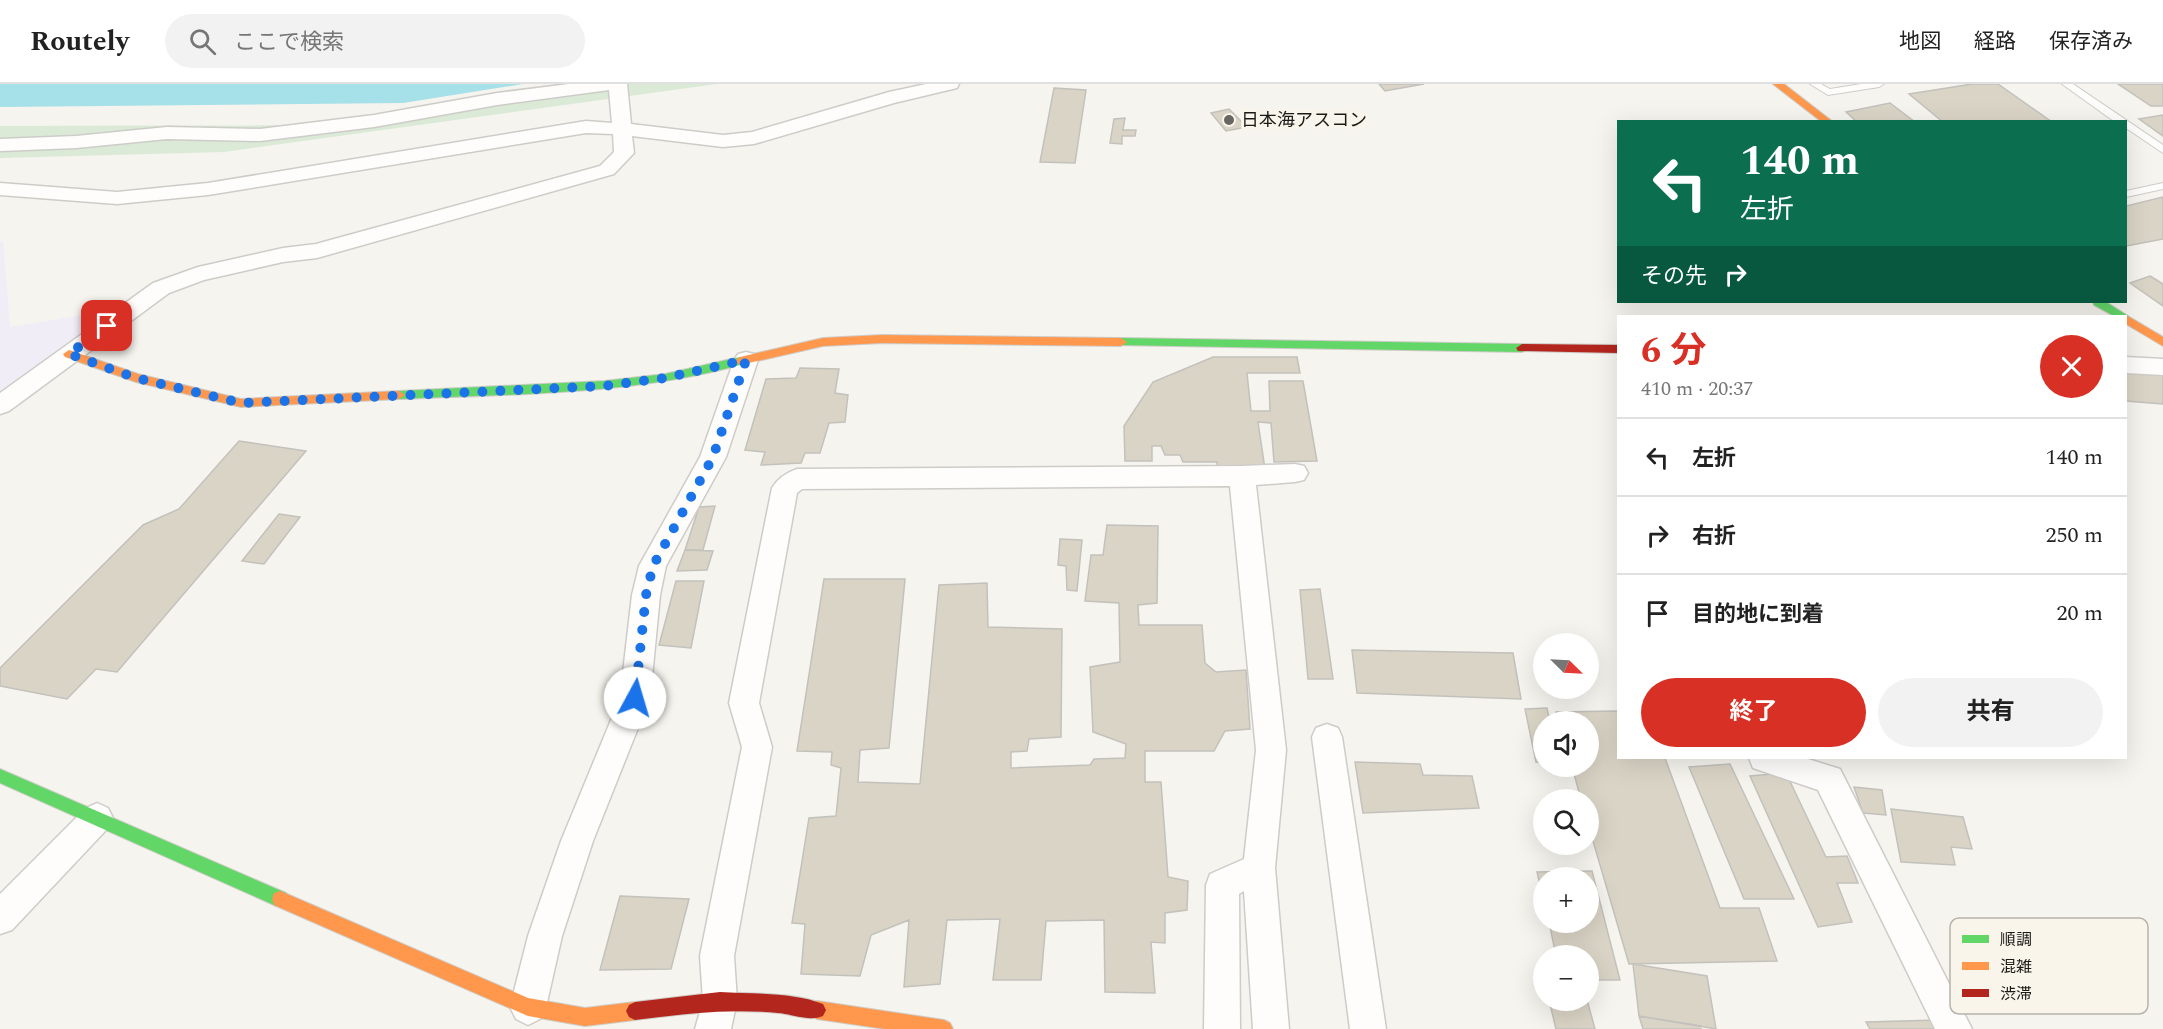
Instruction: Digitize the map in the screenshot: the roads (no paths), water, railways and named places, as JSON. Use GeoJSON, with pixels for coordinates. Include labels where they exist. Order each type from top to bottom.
{"type":"FeatureCollection","features":[{"type":"Feature","properties":{"kind":"street"},"geometry":{"type":"LineString","coordinates":[[0,145],[76,142],[167,133],[260,135],[374,121],[497,99],[612,84]]}},
{"type":"Feature","properties":{"kind":"street"},"geometry":{"type":"LineString","coordinates":[[0,405],[160,288],[198,274],[283,255],[317,251],[607,170],[624,153],[618,84]]}},
{"type":"Feature","properties":{"kind":"street"},"geometry":{"type":"LineString","coordinates":[[0,189],[117,198],[208,189],[544,132],[586,127],[723,141],[754,138],[879,101],[950,84]]}},
{"type":"Feature","properties":{"kind":"street"},"geometry":{"type":"LineString","coordinates":[[1778,84],[1826,120]]}},
{"type":"Feature","properties":{"kind":"street"},"geometry":{"type":"LineString","coordinates":[[2100,303],[2121,315]]}},
{"type":"Feature","properties":{"kind":"street"},"geometry":{"type":"LineString","coordinates":[[2127,319],[2163,342]]}},
{"type":"Feature","properties":{"kind":"street"},"geometry":{"type":"LineString","coordinates":[[69,354],[136,378],[241,403],[604,386],[665,378],[823,342],[882,339],[1617,349]]}},
{"type":"Feature","properties":{"kind":"street"},"geometry":{"type":"LineString","coordinates":[[528,1007],[545,936],[578,841],[635,698],[646,595],[653,566],[713,457],[746,360]]}},
{"type":"Feature","properties":{"kind":"street"},"geometry":{"type":"LineString","coordinates":[[2127,365],[2163,367]]}},
{"type":"Feature","properties":{"kind":"street"},"geometry":{"type":"LineString","coordinates":[[717,1015],[717,956],[757,747],[744,702],[785,488],[797,479],[1242,476],[1295,473]]}},
{"type":"Feature","properties":{"kind":"street"},"geometry":{"type":"LineString","coordinates":[[1242,476],[1271,750],[1259,868],[1271,1029]]}},
{"type":"Feature","properties":{"kind":"street"},"geometry":{"type":"LineString","coordinates":[[1327,737],[1368,1029]]}},
{"type":"Feature","properties":{"kind":"street"},"geometry":{"type":"LineString","coordinates":[[1767,759],[1829,779],[1954,1029]]}},
{"type":"Feature","properties":{"kind":"street"},"geometry":{"type":"LineString","coordinates":[[0,776],[528,1007],[585,1017],[717,1015],[778,1004],[944,1029]]}},
{"type":"Feature","properties":{"kind":"street"},"geometry":{"type":"LineString","coordinates":[[0,918],[97,818]]}},
{"type":"Feature","properties":{"kind":"street"},"geometry":{"type":"LineString","coordinates":[[1222,1029],[1222,885],[1259,868]]}},
{"type":"Feature","properties":{"kind":"lane"},"geometry":{"type":"LineString","coordinates":[[1815,84],[1828,92],[1879,84]]}},
{"type":"Feature","properties":{"kind":"lane"},"geometry":{"type":"LineString","coordinates":[[2067,84],[2119,120]]}},
{"type":"Feature","properties":{"kind":"lane"},"geometry":{"type":"LineString","coordinates":[[2127,125],[2163,150]]}},
{"type":"Feature","properties":{"kind":"lane"},"geometry":{"type":"LineString","coordinates":[[2127,194],[2163,186]]}},
{"type":"Feature","properties":{"kind":"water"},"geometry":{"type":"Polygon","coordinates":[[[0,84],[523,84],[403,103],[0,107],[0,84]]]}},
{"type":"Feature","properties":{"kind":"place","name":"日本海アスコン"},"geometry":{"type":"Point","coordinates":[1229,120]}}]}
